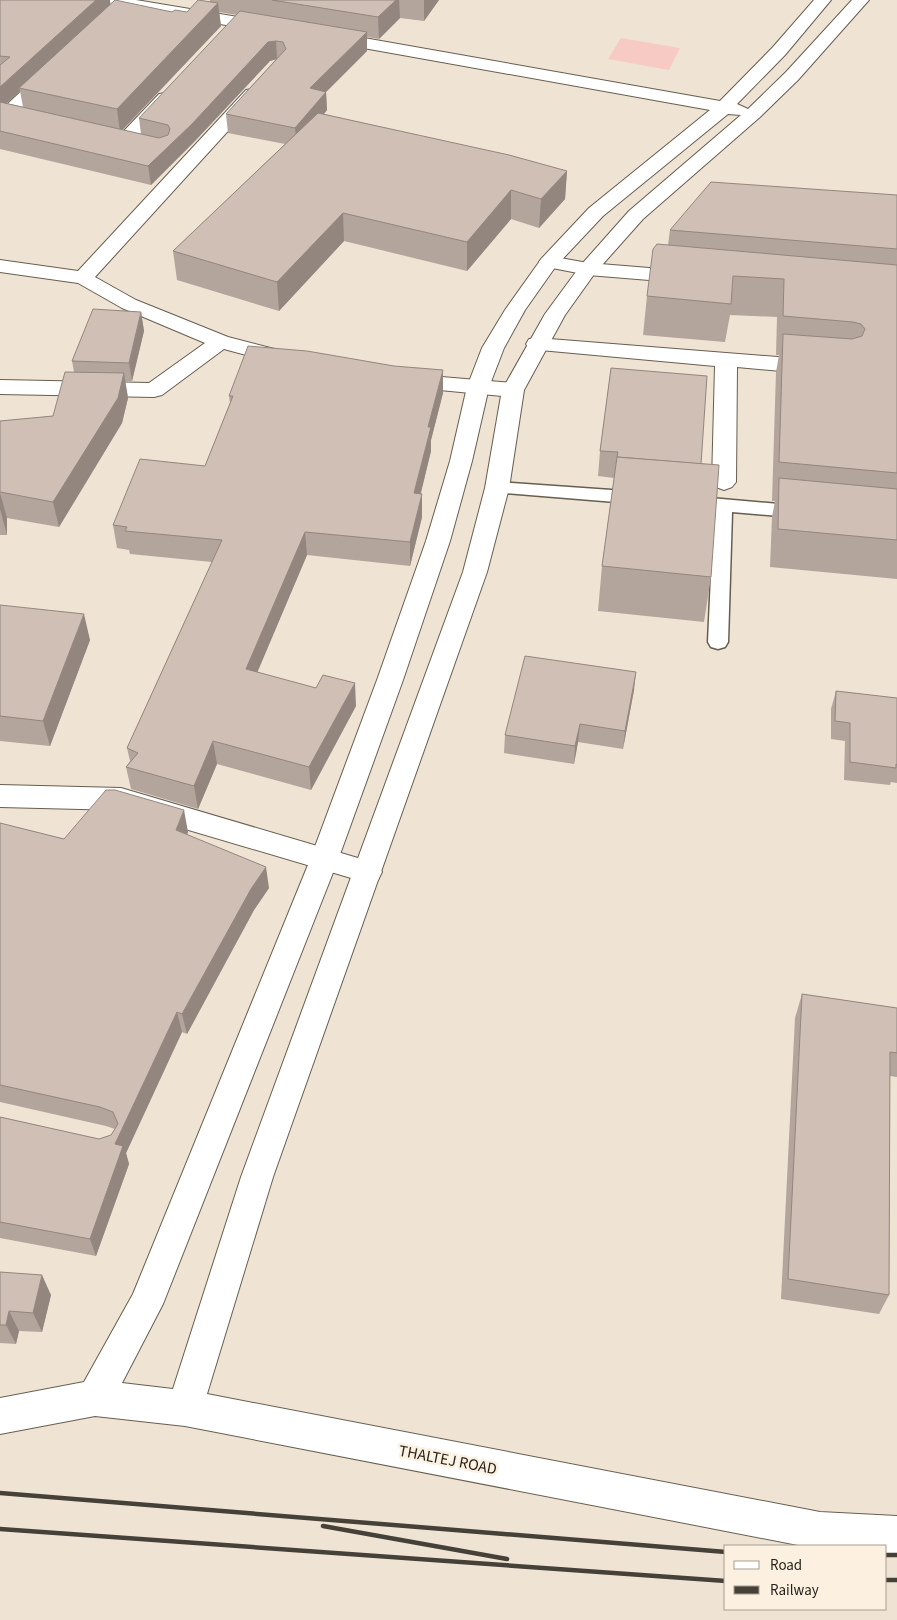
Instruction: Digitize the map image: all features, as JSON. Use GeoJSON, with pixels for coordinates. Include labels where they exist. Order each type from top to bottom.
{"type":"FeatureCollection","features":[{"type":"Feature","properties":{"kind":"street"},"geometry":{"type":"LineString","coordinates":[[106,0],[286,30]]}},
{"type":"Feature","properties":{"kind":"street"},"geometry":{"type":"LineString","coordinates":[[96,1398],[146,1304],[324,860],[390,680],[438,541],[461,461],[478,387],[493,348],[515,310],[549,262],[596,212],[724,108],[779,51],[823,0]]}},
{"type":"Feature","properties":{"kind":"street"},"geometry":{"type":"LineString","coordinates":[[186,1408],[257,1177],[368,872],[474,572],[497,488],[513,390],[555,314],[588,269],[636,216],[754,113],[792,76],[861,0]]}},
{"type":"Feature","properties":{"kind":"street"},"geometry":{"type":"LineString","coordinates":[[110,20],[128,4]]}},
{"type":"Feature","properties":{"kind":"street"},"geometry":{"type":"LineString","coordinates":[[224,35],[237,22]]}},
{"type":"Feature","properties":{"kind":"street"},"geometry":{"type":"LineString","coordinates":[[316,35],[754,113]]}},
{"type":"Feature","properties":{"kind":"street"},"geometry":{"type":"LineString","coordinates":[[43,122],[7,114],[58,67]]}},
{"type":"Feature","properties":{"kind":"street"},"geometry":{"type":"LineString","coordinates":[[83,278],[264,81]]}},
{"type":"Feature","properties":{"kind":"street"},"geometry":{"type":"LineString","coordinates":[[125,141],[178,84]]}},
{"type":"Feature","properties":{"kind":"street"},"geometry":{"type":"LineString","coordinates":[[80,130],[144,145]]}},
{"type":"Feature","properties":{"kind":"street"},"geometry":{"type":"LineString","coordinates":[[549,262],[588,269],[705,279]]}},
{"type":"Feature","properties":{"kind":"street"},"geometry":{"type":"LineString","coordinates":[[0,266],[83,278],[129,304],[220,342],[304,364]]}},
{"type":"Feature","properties":{"kind":"street"},"geometry":{"type":"LineString","coordinates":[[0,387],[154,390],[220,342]]}},
{"type":"Feature","properties":{"kind":"street"},"geometry":{"type":"LineString","coordinates":[[537,344],[835,368]]}},
{"type":"Feature","properties":{"kind":"street"},"geometry":{"type":"LineString","coordinates":[[724,482],[726,360]]}},
{"type":"Feature","properties":{"kind":"street"},"geometry":{"type":"LineString","coordinates":[[386,378],[513,390]]}},
{"type":"Feature","properties":{"kind":"street"},"geometry":{"type":"LineString","coordinates":[[0,796],[121,799],[368,872]]}},
{"type":"Feature","properties":{"kind":"street","name":"THALTEJ ROAD"},"geometry":{"type":"LineString","coordinates":[[0,1416],[96,1398],[186,1408],[820,1531],[897,1535]]}},
{"type":"Feature","properties":{"kind":"lane"},"geometry":{"type":"LineString","coordinates":[[497,488],[655,499]]}},
{"type":"Feature","properties":{"kind":"lane"},"geometry":{"type":"LineString","coordinates":[[674,501],[820,514]]}},
{"type":"Feature","properties":{"kind":"lane"},"geometry":{"type":"LineString","coordinates":[[718,642],[723,504]]}},
{"type":"Feature","properties":{"kind":"shaded area"},"geometry":{"type":"Polygon","coordinates":[[[621,38],[680,48],[669,70],[608,59],[621,38]]]}},
{"type":"Feature","properties":{"kind":"building"},"geometry":{"type":"Polygon","coordinates":[[[0,0],[96,0],[0,87],[0,65],[10,57],[0,56],[0,0]]]}},
{"type":"Feature","properties":{"kind":"building"},"geometry":{"type":"Polygon","coordinates":[[[115,0],[172,12],[175,10],[187,12],[198,0],[218,3],[117,109],[19,88],[115,0]]]}},
{"type":"Feature","properties":{"kind":"building"},"geometry":{"type":"Polygon","coordinates":[[[272,0],[396,0],[378,17],[272,0]]]}},
{"type":"Feature","properties":{"kind":"building"},"geometry":{"type":"Polygon","coordinates":[[[240,11],[367,32],[310,88],[326,92],[295,128],[226,114],[286,49],[283,42],[276,41],[268,42],[192,124],[148,166],[0,131],[0,102],[159,138],[168,135],[170,129],[168,125],[139,118],[240,11]]]}},
{"type":"Feature","properties":{"kind":"building"},"geometry":{"type":"Polygon","coordinates":[[[318,113],[509,155],[567,171],[541,199],[511,190],[467,242],[343,213],[277,282],[173,251],[318,113]]]}},
{"type":"Feature","properties":{"kind":"building"},"geometry":{"type":"Polygon","coordinates":[[[711,182],[897,195],[897,249],[670,230],[711,182]]]}},
{"type":"Feature","properties":{"kind":"building"},"geometry":{"type":"Polygon","coordinates":[[[657,244],[897,265],[897,473],[779,462],[783,334],[852,339],[862,336],[865,329],[861,324],[783,316],[784,279],[733,276],[731,304],[647,296],[653,249],[657,244]]]}},
{"type":"Feature","properties":{"kind":"building"},"geometry":{"type":"Polygon","coordinates":[[[93,309],[141,312],[129,363],[72,361],[93,309]]]}},
{"type":"Feature","properties":{"kind":"building"},"geometry":{"type":"Polygon","coordinates":[[[248,346],[307,351],[394,366],[443,370],[428,427],[431,427],[414,493],[422,494],[410,542],[305,532],[246,669],[316,688],[323,675],[355,683],[309,767],[213,741],[194,786],[126,767],[138,753],[127,748],[222,540],[125,531],[127,527],[113,525],[140,459],[205,466],[233,396],[229,396],[248,346]]]}},
{"type":"Feature","properties":{"kind":"building"},"geometry":{"type":"Polygon","coordinates":[[[611,368],[707,376],[701,464],[617,457],[618,452],[600,451],[611,368]]]}},
{"type":"Feature","properties":{"kind":"building"},"geometry":{"type":"Polygon","coordinates":[[[65,372],[124,373],[118,398],[53,502],[0,492],[0,421],[53,416],[65,372]]]}},
{"type":"Feature","properties":{"kind":"building"},"geometry":{"type":"Polygon","coordinates":[[[617,457],[719,465],[711,577],[602,566],[617,457]]]}},
{"type":"Feature","properties":{"kind":"building"},"geometry":{"type":"Polygon","coordinates":[[[779,478],[897,489],[897,540],[778,529],[779,478]]]}},
{"type":"Feature","properties":{"kind":"building"},"geometry":{"type":"Polygon","coordinates":[[[0,605],[84,614],[43,721],[0,716],[0,605]]]}},
{"type":"Feature","properties":{"kind":"building"},"geometry":{"type":"Polygon","coordinates":[[[525,656],[636,672],[625,731],[580,724],[575,746],[505,735],[525,656]]]}},
{"type":"Feature","properties":{"kind":"building"},"geometry":{"type":"Polygon","coordinates":[[[836,691],[897,698],[896,768],[850,762],[850,723],[835,721],[836,691]]]}},
{"type":"Feature","properties":{"kind":"building"},"geometry":{"type":"Polygon","coordinates":[[[106,790],[115,790],[184,810],[176,830],[266,867],[251,889],[182,1014],[177,1012],[115,1144],[123,1146],[90,1239],[0,1222],[0,1117],[99,1139],[111,1135],[118,1124],[113,1112],[100,1107],[0,1085],[0,823],[64,839],[106,790]]]}},
{"type":"Feature","properties":{"kind":"building"},"geometry":{"type":"Polygon","coordinates":[[[802,994],[897,1008],[897,1053],[890,1052],[889,1295],[788,1279],[802,994]]]}},
{"type":"Feature","properties":{"kind":"building"},"geometry":{"type":"Polygon","coordinates":[[[0,1272],[42,1275],[33,1313],[9,1311],[6,1325],[0,1325],[0,1272]]]}},
{"type":"Feature","properties":{"kind":"railway"},"geometry":{"type":"LineString","coordinates":[[0,1493],[724,1552]]}},
{"type":"Feature","properties":{"kind":"railway"},"geometry":{"type":"LineString","coordinates":[[323,1526],[507,1559]]}},
{"type":"Feature","properties":{"kind":"railway"},"geometry":{"type":"LineString","coordinates":[[0,1529],[724,1581]]}},
{"type":"Feature","properties":{"kind":"railway"},"geometry":{"type":"LineString","coordinates":[[887,1555],[897,1555]]}},
{"type":"Feature","properties":{"kind":"railway"},"geometry":{"type":"LineString","coordinates":[[887,1580],[897,1580]]}}]}
